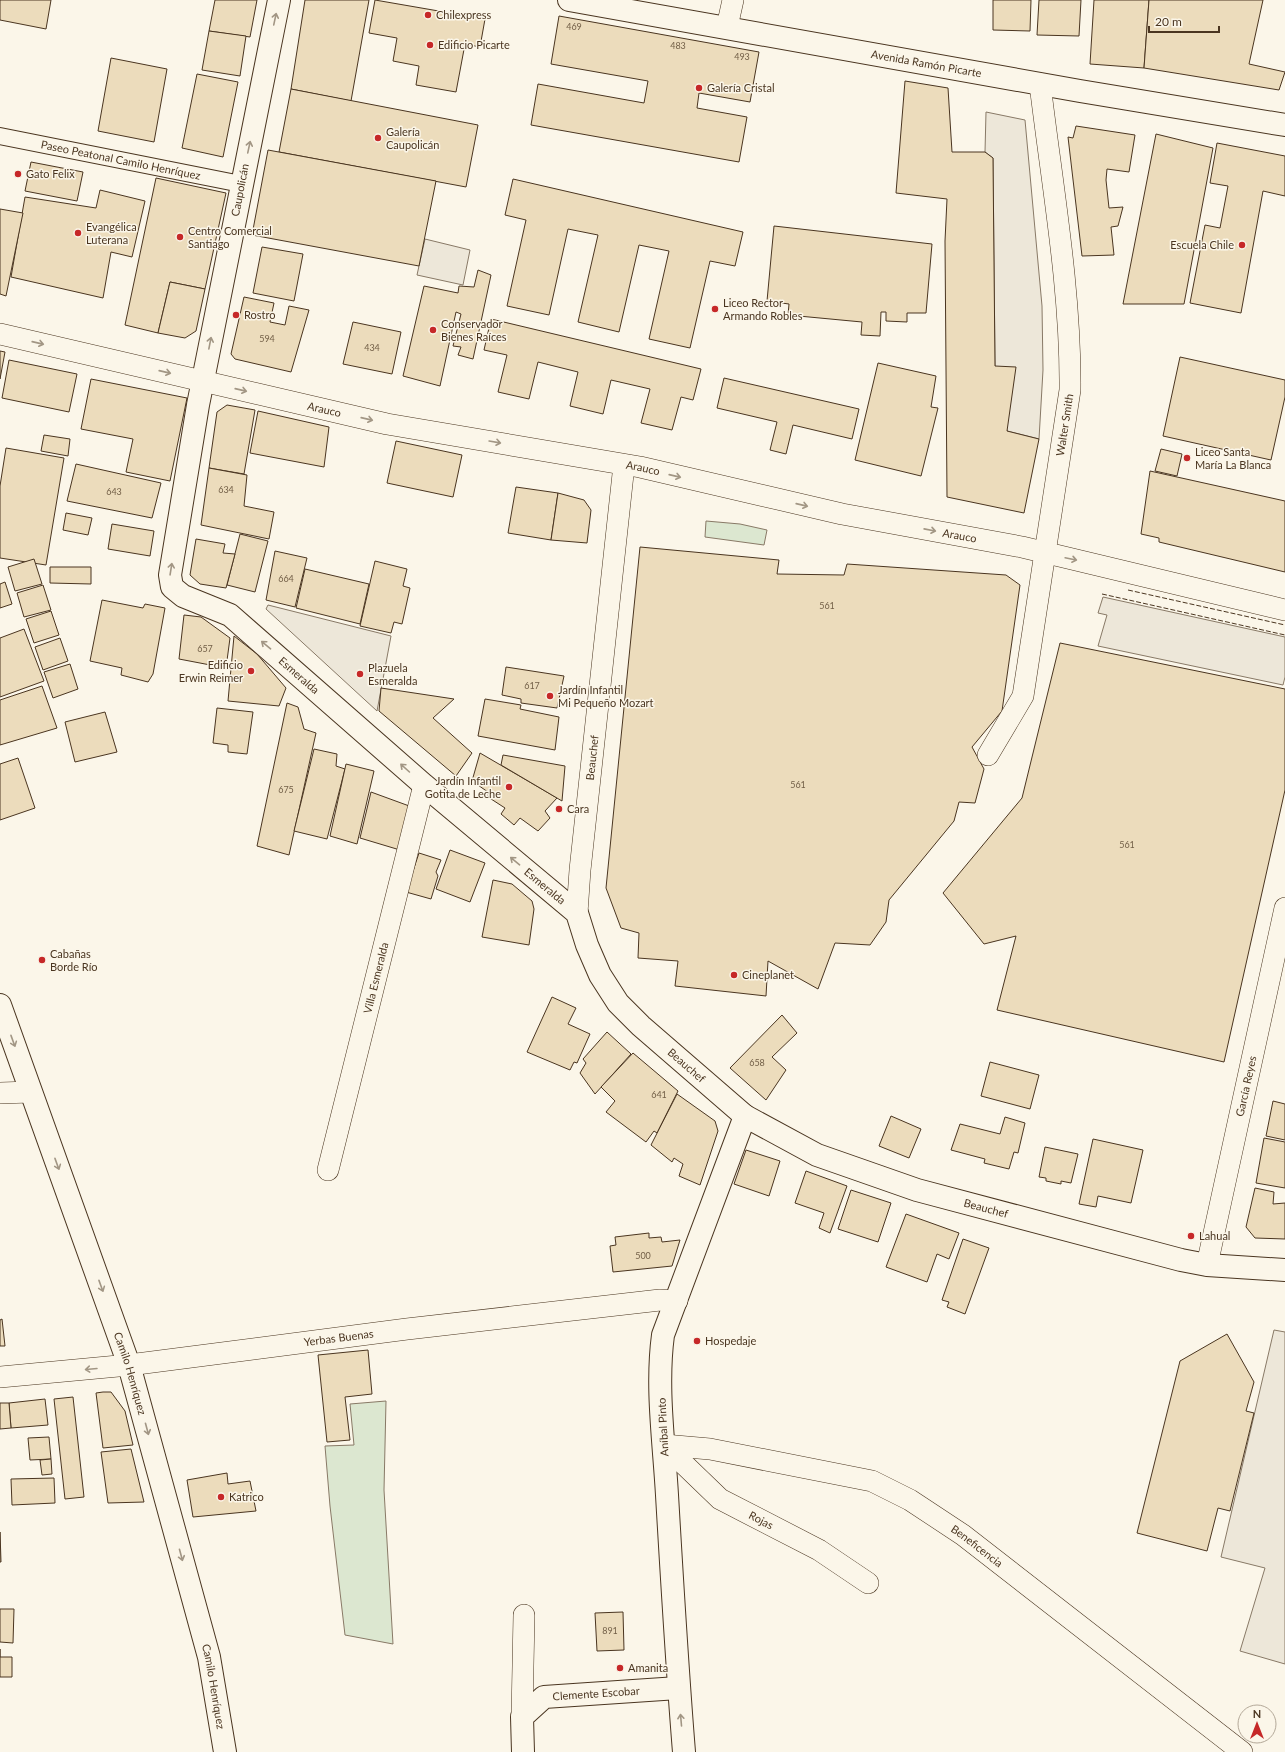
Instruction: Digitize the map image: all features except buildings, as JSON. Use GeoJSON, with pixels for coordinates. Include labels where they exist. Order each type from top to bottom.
{"type":"FeatureCollection","features":[{"type":"Feature","properties":{"kind":"street","name":"Caupolicán"},"geometry":{"type":"LineString","coordinates":[[203,381],[241,184],[279,0]]}},
{"type":"Feature","properties":{"kind":"street","name":"Avenida Ramón Picarte"},"geometry":{"type":"LineString","coordinates":[[569,0],[1040,84],[1285,125]]}},
{"type":"Feature","properties":{"kind":"street"},"geometry":{"type":"LineString","coordinates":[[727,27],[733,0]]}},
{"type":"Feature","properties":{"kind":"street","name":"Walter Smith"},"geometry":{"type":"LineString","coordinates":[[988,755],[1023,696],[1070,390],[1070,353],[1062,262],[1040,84]]}},
{"type":"Feature","properties":{"kind":"street","name":"Paseo Peatonal Camilo Henríquez"},"geometry":{"type":"LineString","coordinates":[[0,136],[241,184]]}},
{"type":"Feature","properties":{"kind":"street","name":"Arauco"},"geometry":{"type":"LineString","coordinates":[[0,334],[387,424],[640,467],[842,514],[1044,552],[1285,610]]}},
{"type":"Feature","properties":{"kind":"street","name":"Esmeralda"},"geometry":{"type":"LineString","coordinates":[[203,381],[170,576],[172,587],[183,596],[230,615],[424,785],[577,913]]}},
{"type":"Feature","properties":{"kind":"street","name":"Beauchef"},"geometry":{"type":"LineString","coordinates":[[624,465],[580,870],[577,913],[587,945],[600,975],[618,1003],[646,1030],[745,1116],[817,1155],[917,1190],[1181,1260],[1207,1265],[1285,1270]]}},
{"type":"Feature","properties":{"kind":"street","name":"Villa Esmeralda"},"geometry":{"type":"LineString","coordinates":[[328,1170],[424,785]]}},
{"type":"Feature","properties":{"kind":"street","name":"García Reyes"},"geometry":{"type":"LineString","coordinates":[[1207,1265],[1285,908]]}},
{"type":"Feature","properties":{"kind":"street","name":"Camilo Henríquez"},"geometry":{"type":"LineString","coordinates":[[0,1005],[129,1365],[209,1657],[224,1752]]}},
{"type":"Feature","properties":{"kind":"street"},"geometry":{"type":"LineString","coordinates":[[0,1093],[31,1092]]}},
{"type":"Feature","properties":{"kind":"street","name":"Aníbal Pinto"},"geometry":{"type":"LineString","coordinates":[[684,1752],[678,1688],[660,1357],[663,1335],[745,1116]]}},
{"type":"Feature","properties":{"kind":"street","name":"Yerbas Buenas"},"geometry":{"type":"LineString","coordinates":[[0,1377],[129,1365],[407,1329],[660,1300],[677,1301]]}},
{"type":"Feature","properties":{"kind":"street","name":"Rojas"},"geometry":{"type":"LineString","coordinates":[[664,1445],[720,1499],[819,1550],[868,1583]]}},
{"type":"Feature","properties":{"kind":"street","name":"Beneficencia"},"geometry":{"type":"LineString","coordinates":[[664,1445],[710,1449],[872,1481],[910,1500],[963,1535],[1242,1752]]}},
{"type":"Feature","properties":{"kind":"street"},"geometry":{"type":"LineString","coordinates":[[523,1752],[522,1717],[524,1615]]}},
{"type":"Feature","properties":{"kind":"street","name":"Clemente Escobar"},"geometry":{"type":"LineString","coordinates":[[522,1717],[544,1697],[678,1688]]}},
{"type":"Feature","properties":{"kind":"green space"},"geometry":{"type":"Polygon","coordinates":[[[706,521],[740,524],[767,530],[764,545],[705,537],[706,521]]]}},
{"type":"Feature","properties":{"kind":"green space"},"geometry":{"type":"Polygon","coordinates":[[[386,1401],[384,1490],[393,1644],[345,1635],[330,1506],[325,1446],[354,1445],[350,1404],[386,1401]]]}},
{"type":"Feature","properties":{"kind":"shaded area"},"geometry":{"type":"Polygon","coordinates":[[[986,112],[1025,120],[1042,306],[1043,370],[1039,439],[1007,431],[995,366],[993,158],[985,152],[986,112]]]}},
{"type":"Feature","properties":{"kind":"shaded area"},"geometry":{"type":"Polygon","coordinates":[[[425,239],[470,250],[463,285],[417,275],[425,239]]]}},
{"type":"Feature","properties":{"kind":"shaded area"},"geometry":{"type":"Polygon","coordinates":[[[1103,597],[1285,637],[1285,677],[1283,685],[1098,646],[1107,615],[1098,613],[1103,597]]]}},
{"type":"Feature","properties":{"kind":"shaded area","name":"Plazuela Esmeralda"},"geometry":{"type":"Polygon","coordinates":[[[268,605],[391,636],[377,711],[266,609],[268,605]]]}},
{"type":"Feature","properties":{"kind":"shaded area"},"geometry":{"type":"Polygon","coordinates":[[[1274,1330],[1285,1332],[1285,1664],[1240,1651],[1265,1568],[1221,1557],[1274,1330]]]}},
{"type":"Feature","properties":{"kind":"fence"},"geometry":{"type":"LineString","coordinates":[[1128,590],[1285,625]]}},
{"type":"Feature","properties":{"kind":"fence"},"geometry":{"type":"LineString","coordinates":[[1102,594],[1285,635]]}},
{"type":"Feature","properties":{"kind":"place","name":"Chilexpress"},"geometry":{"type":"Point","coordinates":[428,15]}},
{"type":"Feature","properties":{"kind":"place","name":"Edificio Picarte"},"geometry":{"type":"Point","coordinates":[430,45]}},
{"type":"Feature","properties":{"kind":"place","name":"Galería Cristal"},"geometry":{"type":"Point","coordinates":[699,88]}},
{"type":"Feature","properties":{"kind":"place","name":"Galería Caupolicán"},"geometry":{"type":"Point","coordinates":[378,138]}},
{"type":"Feature","properties":{"kind":"place","name":"Gato Felix"},"geometry":{"type":"Point","coordinates":[18,174]}},
{"type":"Feature","properties":{"kind":"place","name":"Evangélica Luterana"},"geometry":{"type":"Point","coordinates":[78,233]}},
{"type":"Feature","properties":{"kind":"place","name":"Centro Comercial Santiago"},"geometry":{"type":"Point","coordinates":[180,237]}},
{"type":"Feature","properties":{"kind":"place","name":"Escuela Chile"},"geometry":{"type":"Point","coordinates":[1242,245]}},
{"type":"Feature","properties":{"kind":"place","name":"Liceo Rector Armando Robles"},"geometry":{"type":"Point","coordinates":[715,309]}},
{"type":"Feature","properties":{"kind":"place","name":"Rostro"},"geometry":{"type":"Point","coordinates":[236,315]}},
{"type":"Feature","properties":{"kind":"place","name":"Conservador Bienes Raíces"},"geometry":{"type":"Point","coordinates":[433,330]}},
{"type":"Feature","properties":{"kind":"place","name":"Liceo Santa María La Blanca"},"geometry":{"type":"Point","coordinates":[1187,458]}},
{"type":"Feature","properties":{"kind":"place","name":"Edificio Erwin Reimer"},"geometry":{"type":"Point","coordinates":[251,671]}},
{"type":"Feature","properties":{"kind":"place","name":"Plazuela Esmeralda"},"geometry":{"type":"Point","coordinates":[360,674]}},
{"type":"Feature","properties":{"kind":"place","name":"Jardín Infantil Mi Pequeño Mozart"},"geometry":{"type":"Point","coordinates":[550,696]}},
{"type":"Feature","properties":{"kind":"place","name":"Jardín Infantil Gotita de Leche"},"geometry":{"type":"Point","coordinates":[509,787]}},
{"type":"Feature","properties":{"kind":"place","name":"Cara"},"geometry":{"type":"Point","coordinates":[559,809]}},
{"type":"Feature","properties":{"kind":"place","name":"Cabañas Borde Río"},"geometry":{"type":"Point","coordinates":[42,960]}},
{"type":"Feature","properties":{"kind":"place","name":"Cineplanet"},"geometry":{"type":"Point","coordinates":[734,975]}},
{"type":"Feature","properties":{"kind":"place","name":"Lahual"},"geometry":{"type":"Point","coordinates":[1191,1236]}},
{"type":"Feature","properties":{"kind":"place","name":"Hospedaje"},"geometry":{"type":"Point","coordinates":[697,1341]}},
{"type":"Feature","properties":{"kind":"place","name":"Katrico"},"geometry":{"type":"Point","coordinates":[221,1497]}},
{"type":"Feature","properties":{"kind":"place","name":"Amanita"},"geometry":{"type":"Point","coordinates":[620,1668]}}]}
